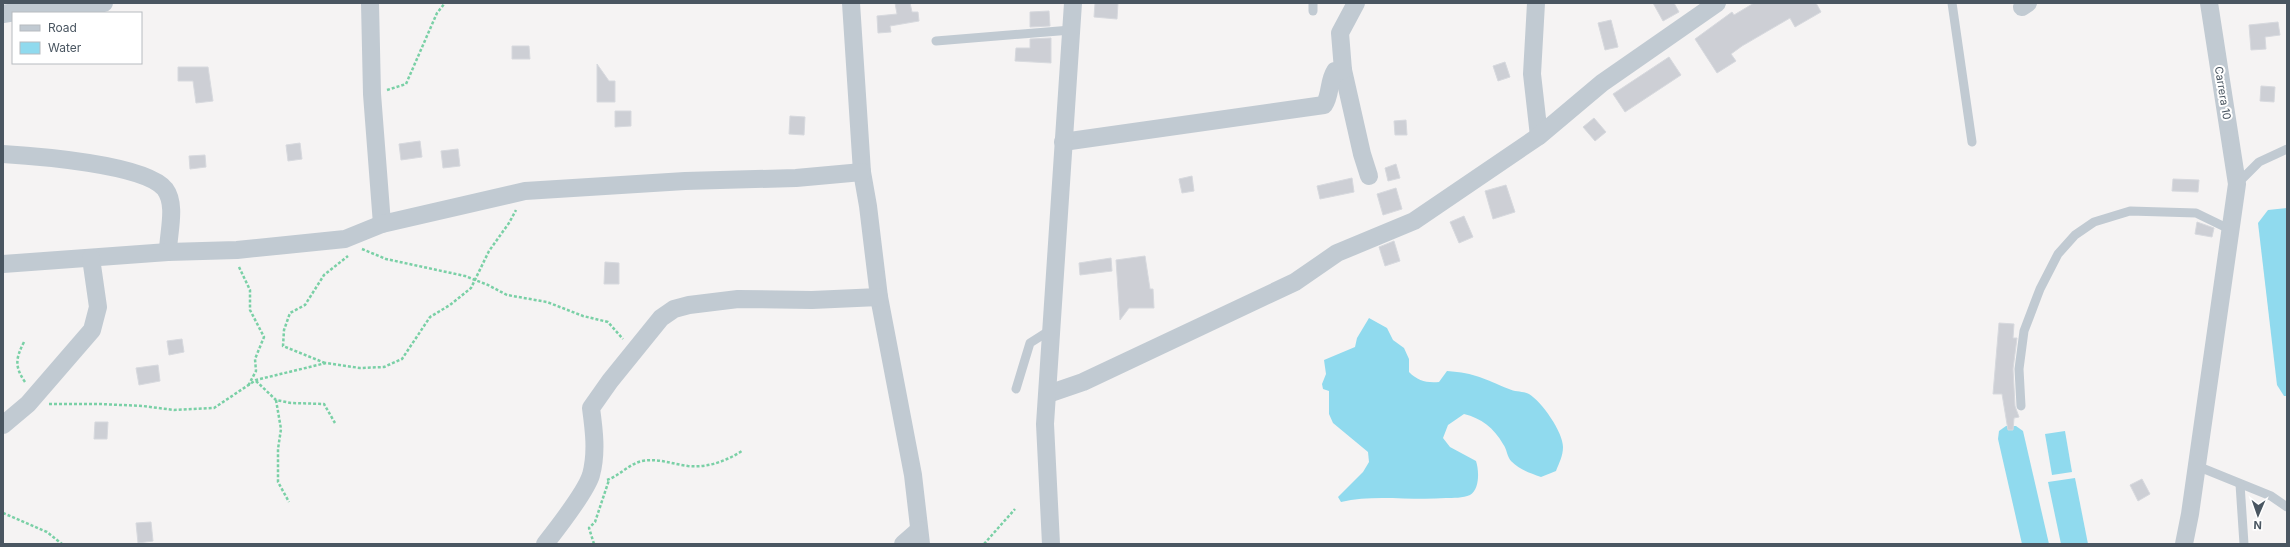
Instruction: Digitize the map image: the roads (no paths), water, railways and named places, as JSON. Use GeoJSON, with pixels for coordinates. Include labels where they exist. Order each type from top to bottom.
{"type":"FeatureCollection","features":[{"type":"Feature","properties":{"kind":"street"},"geometry":{"type":"LineString","coordinates":[[3,14],[34,6],[104,3]]}},
{"type":"Feature","properties":{"kind":"street"},"geometry":{"type":"LineString","coordinates":[[370,3],[372,94],[382,224]]}},
{"type":"Feature","properties":{"kind":"street"},"geometry":{"type":"LineString","coordinates":[[850,3],[862,172],[868,206],[879,297],[913,475],[920,537],[903,544]]}},
{"type":"Feature","properties":{"kind":"street"},"geometry":{"type":"LineString","coordinates":[[1051,544],[1048,517],[1045,424],[1073,3]]}},
{"type":"Feature","properties":{"kind":"street"},"geometry":{"type":"LineString","coordinates":[[1356,3],[1340,33],[1343,70],[1362,154],[1369,176]]}},
{"type":"Feature","properties":{"kind":"street"},"geometry":{"type":"LineString","coordinates":[[1536,3],[1532,74],[1539,136]]}},
{"type":"Feature","properties":{"kind":"street"},"geometry":{"type":"LineString","coordinates":[[1048,394],[1083,382],[1295,282],[1337,253],[1414,221],[1539,136],[1602,83],[1717,3]]}},
{"type":"Feature","properties":{"kind":"street","name":"Carrera 10"},"geometry":{"type":"LineString","coordinates":[[2184,544],[2197,466],[2229,229],[2237,184],[2209,3]]}},
{"type":"Feature","properties":{"kind":"street"},"geometry":{"type":"LineString","coordinates":[[1064,142],[1324,105],[1328,99],[1331,77],[1335,71],[1343,70]]}},
{"type":"Feature","properties":{"kind":"street"},"geometry":{"type":"LineString","coordinates":[[3,154],[86,161],[145,177],[164,188],[169,200],[171,215],[168,252]]}},
{"type":"Feature","properties":{"kind":"street"},"geometry":{"type":"LineString","coordinates":[[3,264],[168,252],[237,250],[352,243],[382,224],[525,191],[685,181],[796,178],[862,172]]}},
{"type":"Feature","properties":{"kind":"street"},"geometry":{"type":"LineString","coordinates":[[3,425],[31,400],[92,330],[98,307],[91,258]]}},
{"type":"Feature","properties":{"kind":"street"},"geometry":{"type":"LineString","coordinates":[[545,544],[559,526],[590,476],[595,441],[592,408],[632,353],[661,318],[674,309],[689,305],[738,299],[812,300],[879,297]]}},
{"type":"Feature","properties":{"kind":"lane"},"geometry":{"type":"LineString","coordinates":[[1952,3],[1972,142]]}},
{"type":"Feature","properties":{"kind":"lane"},"geometry":{"type":"LineString","coordinates":[[936,41],[1071,30]]}},
{"type":"Feature","properties":{"kind":"lane"},"geometry":{"type":"LineString","coordinates":[[2237,184],[2259,162],[2287,150]]}},
{"type":"Feature","properties":{"kind":"lane"},"geometry":{"type":"LineString","coordinates":[[2020,406],[2019,369],[2024,330],[2040,288],[2058,254],[2075,235],[2094,222],[2130,211],[2196,213],[2229,229]]}},
{"type":"Feature","properties":{"kind":"lane"},"geometry":{"type":"LineString","coordinates":[[1016,389],[1030,343],[1052,329]]}},
{"type":"Feature","properties":{"kind":"lane"},"geometry":{"type":"LineString","coordinates":[[2197,466],[2271,496],[2287,507]]}},
{"type":"Feature","properties":{"kind":"lane"},"geometry":{"type":"LineString","coordinates":[[2240,484],[2244,544]]}},
{"type":"Feature","properties":{"kind":"water"},"geometry":{"type":"Polygon","coordinates":[[[2287,208],[2287,396],[2284,396],[2277,385],[2258,223],[2268,210],[2287,208]]]}},
{"type":"Feature","properties":{"kind":"water"},"geometry":{"type":"Polygon","coordinates":[[[1369,318],[1387,328],[1393,340],[1404,348],[1409,359],[1409,372],[1416,378],[1426,382],[1439,382],[1447,371],[1465,373],[1480,377],[1511,390],[1527,393],[1534,398],[1551,418],[1560,434],[1563,447],[1561,459],[1556,471],[1541,477],[1518,467],[1510,459],[1496,433],[1476,418],[1464,414],[1448,425],[1443,438],[1450,447],[1476,461],[1478,479],[1476,488],[1470,495],[1458,498],[1433,499],[1366,498],[1341,502],[1338,497],[1363,472],[1369,462],[1368,452],[1333,423],[1329,414],[1329,391],[1323,389],[1322,384],[1326,374],[1324,360],[1355,347],[1357,338],[1369,318]]]}},
{"type":"Feature","properties":{"kind":"water"},"geometry":{"type":"Polygon","coordinates":[[[2006,426],[2016,426],[2023,431],[2049,544],[2022,544],[1998,439],[1999,431],[2006,426]]]}},
{"type":"Feature","properties":{"kind":"water"},"geometry":{"type":"Polygon","coordinates":[[[2065,431],[2072,472],[2052,475],[2045,434],[2065,431]]]}},
{"type":"Feature","properties":{"kind":"water"},"geometry":{"type":"Polygon","coordinates":[[[2075,478],[2088,544],[2061,544],[2048,482],[2075,478]]]}}]}
